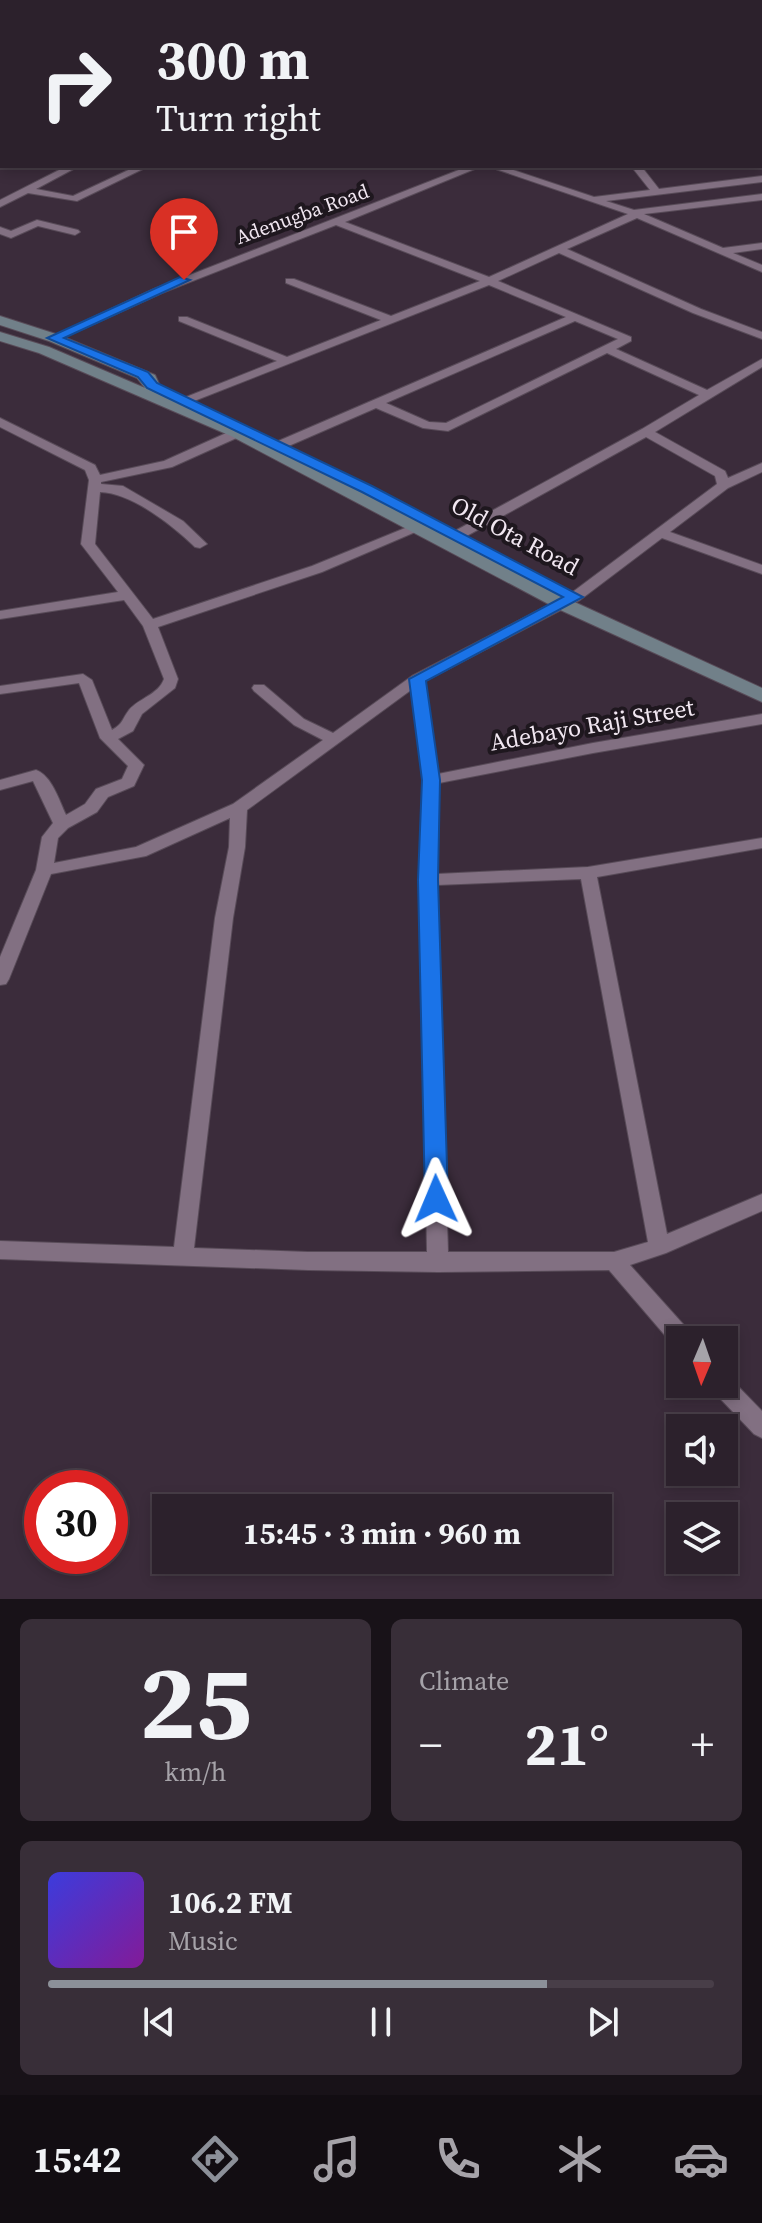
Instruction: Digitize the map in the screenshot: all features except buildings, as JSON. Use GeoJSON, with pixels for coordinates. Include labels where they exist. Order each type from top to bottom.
{"type":"FeatureCollection","features":[{"type":"Feature","properties":{"kind":"street"},"geometry":{"type":"LineString","coordinates":[[0,204],[70,168]]}},
{"type":"Feature","properties":{"kind":"street"},"geometry":{"type":"LineString","coordinates":[[27,190],[74,199],[140,168]]}},
{"type":"Feature","properties":{"kind":"street","name":"Adenugba Road"},"geometry":{"type":"LineString","coordinates":[[54,338],[184,280],[338,223],[472,168]]}},
{"type":"Feature","properties":{"kind":"street"},"geometry":{"type":"LineString","coordinates":[[498,168],[596,199],[762,269]]}},
{"type":"Feature","properties":{"kind":"street"},"geometry":{"type":"LineString","coordinates":[[638,168],[655,190]]}},
{"type":"Feature","properties":{"kind":"street"},"geometry":{"type":"LineString","coordinates":[[596,199],[762,179]]}},
{"type":"Feature","properties":{"kind":"street"},"geometry":{"type":"LineString","coordinates":[[185,401],[489,281],[635,214],[762,197]]}},
{"type":"Feature","properties":{"kind":"street"},"geometry":{"type":"LineString","coordinates":[[0,230],[11,235],[37,223],[75,232]]}},
{"type":"Feature","properties":{"kind":"street"},"geometry":{"type":"LineString","coordinates":[[338,223],[489,281],[627,339],[448,427],[427,425],[380,405]]}},
{"type":"Feature","properties":{"kind":"street"},"geometry":{"type":"LineString","coordinates":[[722,251],[762,246]]}},
{"type":"Feature","properties":{"kind":"street"},"geometry":{"type":"LineString","coordinates":[[561,250],[697,311],[762,336]]}},
{"type":"Feature","properties":{"kind":"street"},"geometry":{"type":"LineString","coordinates":[[290,281],[391,320]]}},
{"type":"Feature","properties":{"kind":"street"},"geometry":{"type":"LineString","coordinates":[[280,445],[380,405],[573,318]]}},
{"type":"Feature","properties":{"kind":"street"},"geometry":{"type":"LineString","coordinates":[[183,319],[287,361]]}},
{"type":"Feature","properties":{"kind":"street"},"geometry":{"type":"LineString","coordinates":[[0,320],[54,338],[143,375],[149,378],[144,388]]}},
{"type":"Feature","properties":{"kind":"street"},"geometry":{"type":"LineString","coordinates":[[0,327],[242,431]]}},
{"type":"Feature","properties":{"kind":"street"},"geometry":{"type":"LineString","coordinates":[[0,336],[185,401],[242,431]]}},
{"type":"Feature","properties":{"kind":"street"},"geometry":{"type":"LineString","coordinates":[[0,344],[118,388],[144,388]]}},
{"type":"Feature","properties":{"kind":"street"},"geometry":{"type":"LineString","coordinates":[[609,350],[705,394]]}},
{"type":"Feature","properties":{"kind":"street"},"geometry":{"type":"LineString","coordinates":[[458,535],[646,432],[762,362]]}},
{"type":"Feature","properties":{"kind":"street"},"geometry":{"type":"LineString","coordinates":[[0,422],[86,464],[95,484],[88,544],[150,625],[171,679],[168,688],[135,712],[128,728],[108,738]]}},
{"type":"Feature","properties":{"kind":"street"},"geometry":{"type":"LineString","coordinates":[[95,484],[168,464],[242,431]]}},
{"type":"Feature","properties":{"kind":"street","name":"Old Ota Road"},"geometry":{"type":"LineString","coordinates":[[242,431],[280,445],[458,535],[569,600],[762,681]]}},
{"type":"Feature","properties":{"kind":"street","name":"Old Ota Road"},"geometry":{"type":"LineString","coordinates":[[242,431],[420,527],[762,696]]}},
{"type":"Feature","properties":{"kind":"street"},"geometry":{"type":"LineString","coordinates":[[646,432],[721,474],[724,485]]}},
{"type":"Feature","properties":{"kind":"street"},"geometry":{"type":"LineString","coordinates":[[44,870],[140,852],[239,808],[417,679],[569,600],[724,485],[762,467]]}},
{"type":"Feature","properties":{"kind":"street"},"geometry":{"type":"LineString","coordinates":[[95,484],[119,489],[178,524],[200,544]]}},
{"type":"Feature","properties":{"kind":"street"},"geometry":{"type":"LineString","coordinates":[[150,625],[317,569],[420,527]]}},
{"type":"Feature","properties":{"kind":"street"},"geometry":{"type":"LineString","coordinates":[[660,533],[762,570]]}},
{"type":"Feature","properties":{"kind":"street"},"geometry":{"type":"LineString","coordinates":[[0,615],[127,595]]}},
{"type":"Feature","properties":{"kind":"street"},"geometry":{"type":"LineString","coordinates":[[0,690],[66,678],[85,680],[108,738],[136,765],[134,775],[128,782],[102,793],[91,808],[62,824],[50,837],[44,870],[0,979]]}},
{"type":"Feature","properties":{"kind":"street"},"geometry":{"type":"LineString","coordinates":[[417,679],[431,780],[428,880],[438,1263]]}},
{"type":"Feature","properties":{"kind":"street"},"geometry":{"type":"LineString","coordinates":[[259,688],[299,722],[332,738]]}},
{"type":"Feature","properties":{"kind":"street","name":"Adebayo Raji Street"},"geometry":{"type":"LineString","coordinates":[[431,780],[762,719]]}},
{"type":"Feature","properties":{"kind":"street"},"geometry":{"type":"LineString","coordinates":[[0,785],[36,775],[62,824]]}},
{"type":"Feature","properties":{"kind":"street"},"geometry":{"type":"LineString","coordinates":[[183,1256],[224,918],[237,847],[239,808]]}},
{"type":"Feature","properties":{"kind":"street"},"geometry":{"type":"LineString","coordinates":[[428,880],[588,873],[762,843]]}},
{"type":"Feature","properties":{"kind":"street"},"geometry":{"type":"LineString","coordinates":[[588,873],[659,1247]]}},
{"type":"Feature","properties":{"kind":"street"},"geometry":{"type":"LineString","coordinates":[[0,1250],[438,1263],[614,1261],[659,1247],[762,1202]]}},
{"type":"Feature","properties":{"kind":"street"},"geometry":{"type":"LineString","coordinates":[[614,1261],[671,1326]]}},
{"type":"Feature","properties":{"kind":"street"},"geometry":{"type":"LineString","coordinates":[[734,1398],[762,1427]]}},
{"type":"Feature","properties":{"kind":"route"},"geometry":{"type":"LineString","coordinates":[[184,280],[54,338],[143,375],[149,378],[152,386],[247,429],[575,597],[417,679],[431,780],[428,880],[436,1199]]}}]}
